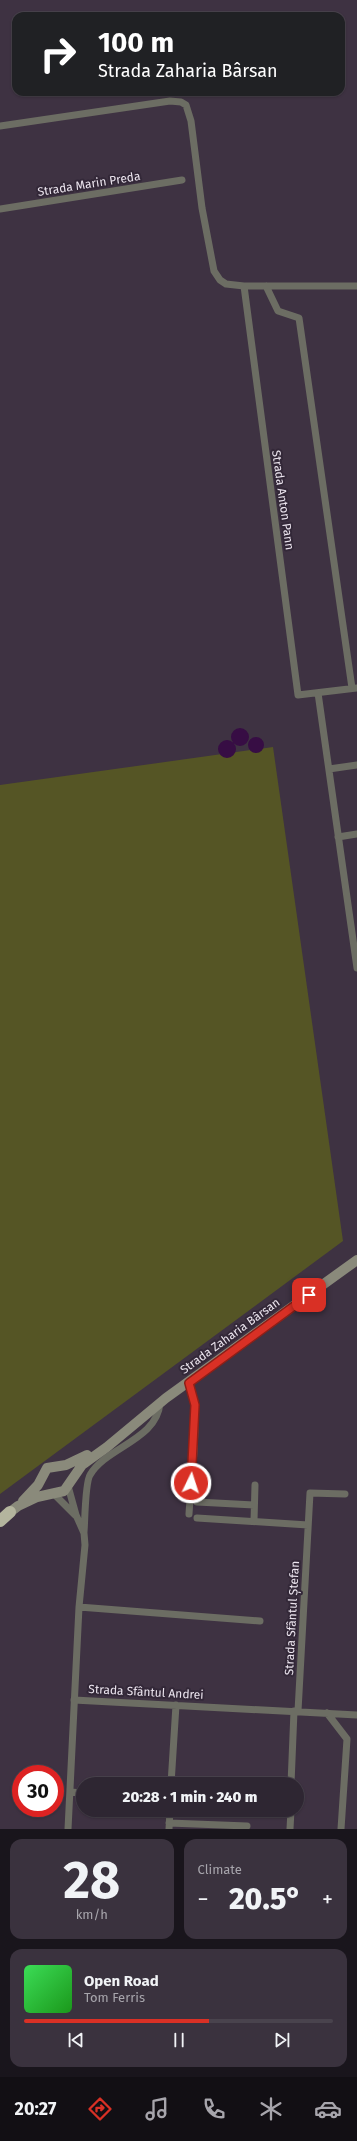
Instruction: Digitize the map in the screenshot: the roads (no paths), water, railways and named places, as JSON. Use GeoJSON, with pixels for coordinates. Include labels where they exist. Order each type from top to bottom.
{"type":"FeatureCollection","features":[{"type":"Feature","properties":{"kind":"main road","name":"Strada Zaharia Bârsan"},"geometry":{"type":"LineString","coordinates":[[120,1436],[160,1403],[357,1260]]}},
{"type":"Feature","properties":{"kind":"main road"},"geometry":{"type":"LineString","coordinates":[[5,1515],[41,1480],[47,1468],[51,1466],[60,1466],[80,1459],[120,1436]]}},
{"type":"Feature","properties":{"kind":"main road"},"geometry":{"type":"LineString","coordinates":[[5,1515],[52,1493],[60,1492],[69,1483],[82,1465],[120,1436]]}},
{"type":"Feature","properties":{"kind":"main road"},"geometry":{"type":"LineString","coordinates":[[60,1466],[66,1470],[69,1483]]}},
{"type":"Feature","properties":{"kind":"main road"},"geometry":{"type":"LineString","coordinates":[[41,1480],[43,1486],[52,1493]]}},
{"type":"Feature","properties":{"kind":"street"},"geometry":{"type":"LineString","coordinates":[[0,126],[170,101],[181,102],[186,106],[191,121],[202,208],[214,271],[220,280],[226,284],[244,286],[357,286]]}},
{"type":"Feature","properties":{"kind":"street","name":"Strada Marin Preda"},"geometry":{"type":"LineString","coordinates":[[0,210],[182,180]]}},
{"type":"Feature","properties":{"kind":"street","name":"Strada Anton Pann"},"geometry":{"type":"LineString","coordinates":[[244,286],[298,695],[318,693]]}},
{"type":"Feature","properties":{"kind":"street"},"geometry":{"type":"LineString","coordinates":[[266,286],[278,311],[299,318],[354,688],[318,693],[357,968]]}},
{"type":"Feature","properties":{"kind":"street"},"geometry":{"type":"LineString","coordinates":[[329,769],[357,765]]}},
{"type":"Feature","properties":{"kind":"street"},"geometry":{"type":"LineString","coordinates":[[338,837],[357,834]]}},
{"type":"Feature","properties":{"kind":"street"},"geometry":{"type":"LineString","coordinates":[[348,910],[357,908]]}},
{"type":"Feature","properties":{"kind":"street"},"geometry":{"type":"LineString","coordinates":[[188,1514],[195,1421],[195,1405],[189,1383]]}},
{"type":"Feature","properties":{"kind":"street"},"geometry":{"type":"LineString","coordinates":[[84,1533],[89,1475],[97,1467],[149,1428],[159,1414],[160,1403]]}},
{"type":"Feature","properties":{"kind":"street","name":"Strada Sfântul Andrei"},"geometry":{"type":"LineString","coordinates":[[69,1483],[76,1515],[84,1533],[84,1554],[79,1607],[74,1700],[357,1714]]}},
{"type":"Feature","properties":{"kind":"street"},"geometry":{"type":"LineString","coordinates":[[254,1522],[255,1485]]}},
{"type":"Feature","properties":{"kind":"street","name":"Strada Sfântul Andrei"},"geometry":{"type":"LineString","coordinates":[[52,1493],[76,1515]]}},
{"type":"Feature","properties":{"kind":"street","name":"Strada Sfântul Ștefan"},"geometry":{"type":"LineString","coordinates":[[291,1777],[310,1493],[345,1494]]}},
{"type":"Feature","properties":{"kind":"street"},"geometry":{"type":"LineString","coordinates":[[197,1502],[254,1505]]}},
{"type":"Feature","properties":{"kind":"street"},"geometry":{"type":"LineString","coordinates":[[197,1518],[308,1525]]}},
{"type":"Feature","properties":{"kind":"street"},"geometry":{"type":"LineString","coordinates":[[79,1607],[260,1621]]}},
{"type":"Feature","properties":{"kind":"street"},"geometry":{"type":"LineString","coordinates":[[68,1829],[74,1700]]}},
{"type":"Feature","properties":{"kind":"street"},"geometry":{"type":"LineString","coordinates":[[171,1777],[176,1705]]}},
{"type":"Feature","properties":{"kind":"street"},"geometry":{"type":"LineString","coordinates":[[327,1713],[347,1738],[341,1829]]}},
{"type":"Feature","properties":{"kind":"street"},"geometry":{"type":"LineString","coordinates":[[70,1792],[76,1792]]}},
{"type":"Feature","properties":{"kind":"street"},"geometry":{"type":"LineString","coordinates":[[290,1817],[290,1829]]}},
{"type":"Feature","properties":{"kind":"street"},"geometry":{"type":"LineString","coordinates":[[169,1826],[247,1826]]}}]}
